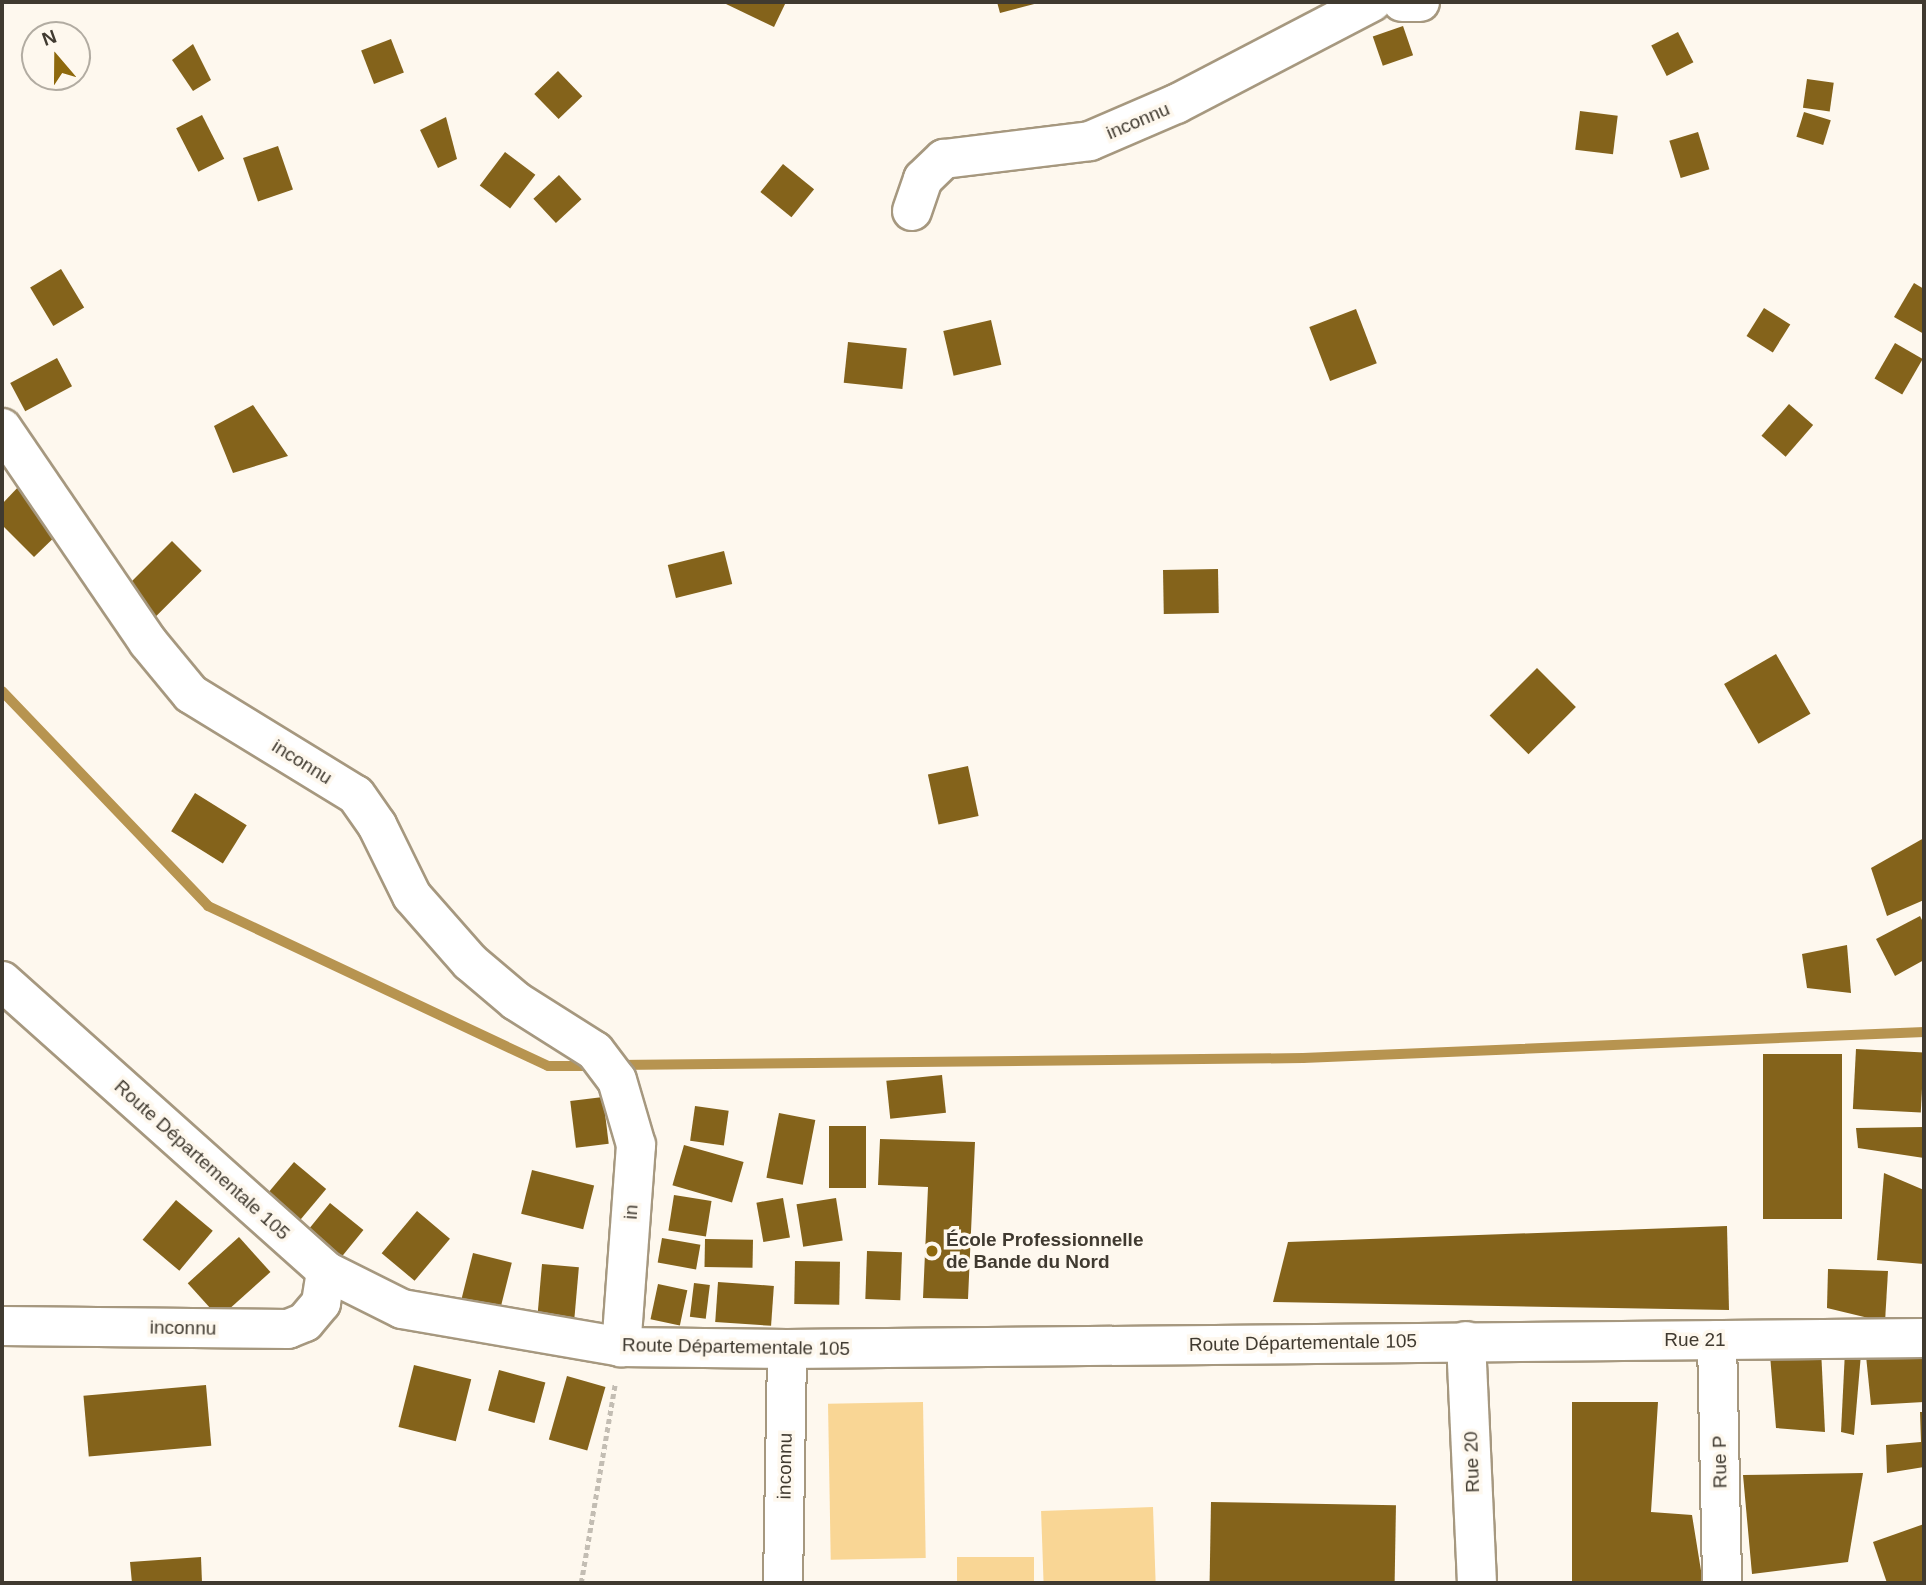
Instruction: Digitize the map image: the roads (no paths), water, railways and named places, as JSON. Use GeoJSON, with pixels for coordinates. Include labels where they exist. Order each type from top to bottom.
{"type":"FeatureCollection","features":[{"type":"Feature","properties":{"kind":"street","name":"inconnu"},"geometry":{"type":"LineString","coordinates":[[912,211],[923,179],[944,159],[1090,141],[1176,104],[1372,2]]}},
{"type":"Feature","properties":{"kind":"street"},"geometry":{"type":"LineString","coordinates":[[1402,2],[1420,2]]}},
{"type":"Feature","properties":{"kind":"street","name":"inconnu"},"geometry":{"type":"LineString","coordinates":[[2,428],[148,642],[191,694],[356,795],[377,825],[412,896],[470,962],[516,1002],[594,1051],[617,1080]]}},
{"type":"Feature","properties":{"kind":"street","name":"Route Départementale 105"},"geometry":{"type":"LineString","coordinates":[[2,981],[326,1270],[402,1309],[621,1347],[787,1349],[1466,1341]]}},
{"type":"Feature","properties":{"kind":"street","name":"in"},"geometry":{"type":"LineString","coordinates":[[617,1080],[636,1145],[621,1347]]}},
{"type":"Feature","properties":{"kind":"street","name":"inconnu"},"geometry":{"type":"LineString","coordinates":[[2,1326],[288,1329],[305,1322],[321,1303],[326,1270]]}},
{"type":"Feature","properties":{"kind":"street","name":"Rue 21"},"geometry":{"type":"LineString","coordinates":[[1466,1341],[1924,1338]]}},
{"type":"Feature","properties":{"kind":"street","name":"Rue P"},"geometry":{"type":"LineString","coordinates":[[1717,1340],[1722,1583]]}},
{"type":"Feature","properties":{"kind":"street","name":"Rue 20"},"geometry":{"type":"LineString","coordinates":[[1466,1341],[1477,1583]]}},
{"type":"Feature","properties":{"kind":"street","name":"inconnu"},"geometry":{"type":"LineString","coordinates":[[783,1583],[787,1349]]}},
{"type":"Feature","properties":{"kind":"waterway"},"geometry":{"type":"LineString","coordinates":[[2,691],[208,906],[548,1066],[596,1066]]}},
{"type":"Feature","properties":{"kind":"waterway"},"geometry":{"type":"LineString","coordinates":[[616,1065],[1303,1058],[1924,1032]]}},
{"type":"Feature","properties":{"kind":"place","name":"École Professionnelle de Bande du Nord"},"geometry":{"type":"Point","coordinates":[932,1251]}}]}
